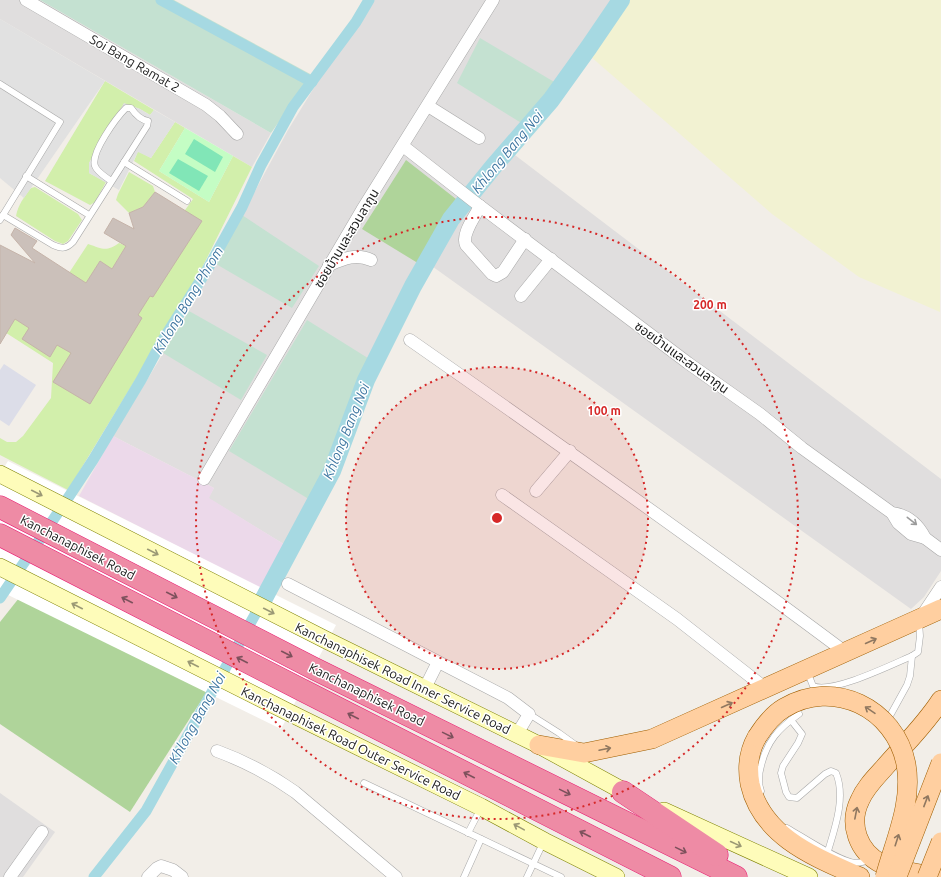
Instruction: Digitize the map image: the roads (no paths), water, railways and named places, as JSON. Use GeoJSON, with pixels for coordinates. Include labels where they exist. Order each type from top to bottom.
{"type":"FeatureCollection","features":[{"type":"Feature","properties":{"kind":"highway","name":"Kanchanaphisek Road"},"geometry":{"type":"LineString","coordinates":[[0,507],[313,668],[736,877]]}},
{"type":"Feature","properties":{"kind":"highway","name":"Kanchanaphisek Road"},"geometry":{"type":"LineString","coordinates":[[0,535],[670,877]]}},
{"type":"Feature","properties":{"kind":"highway"},"geometry":{"type":"LineString","coordinates":[[623,792],[731,864],[741,872],[744,877]]}},
{"type":"Feature","properties":{"kind":"highway"},"geometry":{"type":"LineString","coordinates":[[614,849],[646,877]]}},
{"type":"Feature","properties":{"kind":"main road","name":"Kanchanaphisek Road Inner Service Road"},"geometry":{"type":"LineString","coordinates":[[1,474],[326,640],[539,745],[623,792],[809,877]]}},
{"type":"Feature","properties":{"kind":"main road","name":"Kanchanaphisek Road Outer Service Road"},"geometry":{"type":"LineString","coordinates":[[0,567],[481,807],[616,877]]}},
{"type":"Feature","properties":{"kind":"main road"},"geometry":{"type":"LineString","coordinates":[[539,745],[584,753],[652,739],[941,609]]}},
{"type":"Feature","properties":{"kind":"main road"},"geometry":{"type":"LineString","coordinates":[[860,877],[808,853],[782,835],[764,816],[756,802],[749,778],[748,765],[750,753],[756,737],[764,726],[783,709],[804,699],[836,696],[866,707],[885,722],[893,732],[903,753],[907,780],[906,798],[903,817],[885,877]]}},
{"type":"Feature","properties":{"kind":"main road"},"geometry":{"type":"LineString","coordinates":[[941,700],[928,719],[868,786],[859,800],[855,816],[855,831],[861,846],[874,859],[883,864],[924,875],[930,876],[941,874]]}},
{"type":"Feature","properties":{"kind":"main road"},"geometry":{"type":"LineString","coordinates":[[897,877],[941,762]]}},
{"type":"Feature","properties":{"kind":"main road"},"geometry":{"type":"LineString","coordinates":[[927,877],[941,842]]}},
{"type":"Feature","properties":{"kind":"street","name":"Soi Bang Ramat 2"},"geometry":{"type":"LineString","coordinates":[[26,0],[206,105],[220,116],[237,134]]}},
{"type":"Feature","properties":{"kind":"street","name":"ซอยบ้านและสวนลากูน"},"geometry":{"type":"LineString","coordinates":[[204,478],[362,210],[493,0]]}},
{"type":"Feature","properties":{"kind":"street"},"geometry":{"type":"LineString","coordinates":[[428,106],[479,138]]}},
{"type":"Feature","properties":{"kind":"street","name":"ซอยบ้านและสวนลากูน"},"geometry":{"type":"LineString","coordinates":[[403,146],[688,363],[760,414],[802,448],[892,513],[905,516],[918,526],[925,538],[941,550]]}},
{"type":"Feature","properties":{"kind":"street"},"geometry":{"type":"LineString","coordinates":[[476,203],[465,242],[466,246],[492,274],[496,276],[503,272],[525,238]]}},
{"type":"Feature","properties":{"kind":"street"},"geometry":{"type":"LineString","coordinates":[[329,266],[358,256],[371,260]]}},
{"type":"Feature","properties":{"kind":"street"},"geometry":{"type":"LineString","coordinates":[[521,296],[550,259]]}},
{"type":"Feature","properties":{"kind":"street"},"geometry":{"type":"LineString","coordinates":[[410,340],[570,451],[845,652]]}},
{"type":"Feature","properties":{"kind":"street"},"geometry":{"type":"LineString","coordinates":[[536,491],[570,451]]}},
{"type":"Feature","properties":{"kind":"street"},"geometry":{"type":"LineString","coordinates":[[502,495],[677,619],[765,688]]}},
{"type":"Feature","properties":{"kind":"street"},"geometry":{"type":"LineString","coordinates":[[288,584],[508,698],[528,714],[517,734]]}},
{"type":"Feature","properties":{"kind":"street"},"geometry":{"type":"LineString","coordinates":[[919,619],[941,587]]}},
{"type":"Feature","properties":{"kind":"street"},"geometry":{"type":"LineString","coordinates":[[425,688],[438,662]]}},
{"type":"Feature","properties":{"kind":"street"},"geometry":{"type":"LineString","coordinates":[[217,751],[234,757],[288,787],[396,877]]}},
{"type":"Feature","properties":{"kind":"street"},"geometry":{"type":"LineString","coordinates":[[10,877],[42,832]]}},
{"type":"Feature","properties":{"kind":"street"},"geometry":{"type":"LineString","coordinates":[[148,877],[161,866],[166,867],[182,877]]}},
{"type":"Feature","properties":{"kind":"lane"},"geometry":{"type":"LineString","coordinates":[[0,84],[60,122],[2,217],[60,248],[68,246],[73,242],[147,126],[148,121],[134,114],[131,108],[126,108],[119,116],[100,146],[94,160],[95,166],[111,181]]}},
{"type":"Feature","properties":{"kind":"lane"},"geometry":{"type":"LineString","coordinates":[[124,162],[187,201]]}},
{"type":"Feature","properties":{"kind":"lane"},"geometry":{"type":"LineString","coordinates":[[26,176],[89,215]]}},
{"type":"Feature","properties":{"kind":"lane"},"geometry":{"type":"LineString","coordinates":[[806,670],[813,686],[825,688],[849,682],[912,656],[918,652],[920,644],[919,619]]}},
{"type":"Feature","properties":{"kind":"lane"},"geometry":{"type":"LineString","coordinates":[[892,714],[907,685],[910,676],[912,656]]}},
{"type":"Feature","properties":{"kind":"lane"},"geometry":{"type":"LineString","coordinates":[[528,714],[576,744],[584,753]]}},
{"type":"Feature","properties":{"kind":"lane"},"geometry":{"type":"LineString","coordinates":[[762,795],[760,788],[760,772],[764,753],[773,736],[799,714]]}},
{"type":"Feature","properties":{"kind":"lane"},"geometry":{"type":"LineString","coordinates":[[791,720],[802,734],[783,766],[781,773],[786,792],[789,797],[797,798],[825,774],[831,771],[836,773],[839,779],[839,804],[828,851]]}},
{"type":"Feature","properties":{"kind":"lane"},"geometry":{"type":"LineString","coordinates":[[364,783],[561,877]]}},
{"type":"Feature","properties":{"kind":"lane"},"geometry":{"type":"LineString","coordinates":[[468,833],[481,807]]}},
{"type":"Feature","properties":{"kind":"lane"},"geometry":{"type":"LineString","coordinates":[[768,808],[771,815],[780,824],[850,862],[858,863],[874,859]]}},
{"type":"Feature","properties":{"kind":"lane"},"geometry":{"type":"LineString","coordinates":[[465,877],[482,839]]}},
{"type":"Feature","properties":{"kind":"lane"},"geometry":{"type":"LineString","coordinates":[[527,877],[544,841]]}},
{"type":"Feature","properties":{"kind":"waterway"},"geometry":{"type":"LineString","coordinates":[[161,0],[312,82]]}},
{"type":"Feature","properties":{"kind":"waterway","name":"Khlong Bang Phrom"},"geometry":{"type":"LineString","coordinates":[[0,598],[93,460],[141,380],[161,343],[207,270],[242,207],[261,165],[293,107],[356,22],[369,0]]}},
{"type":"Feature","properties":{"kind":"waterway","name":"Khlong Bang Noi"},"geometry":{"type":"LineString","coordinates":[[262,602],[332,471],[366,380],[413,286],[451,219],[493,167],[551,100],[621,0]]}},
{"type":"Feature","properties":{"kind":"waterway","name":"Khlong Bang Noi"},"geometry":{"type":"LineString","coordinates":[[94,877],[146,811],[262,602]]}}]}
